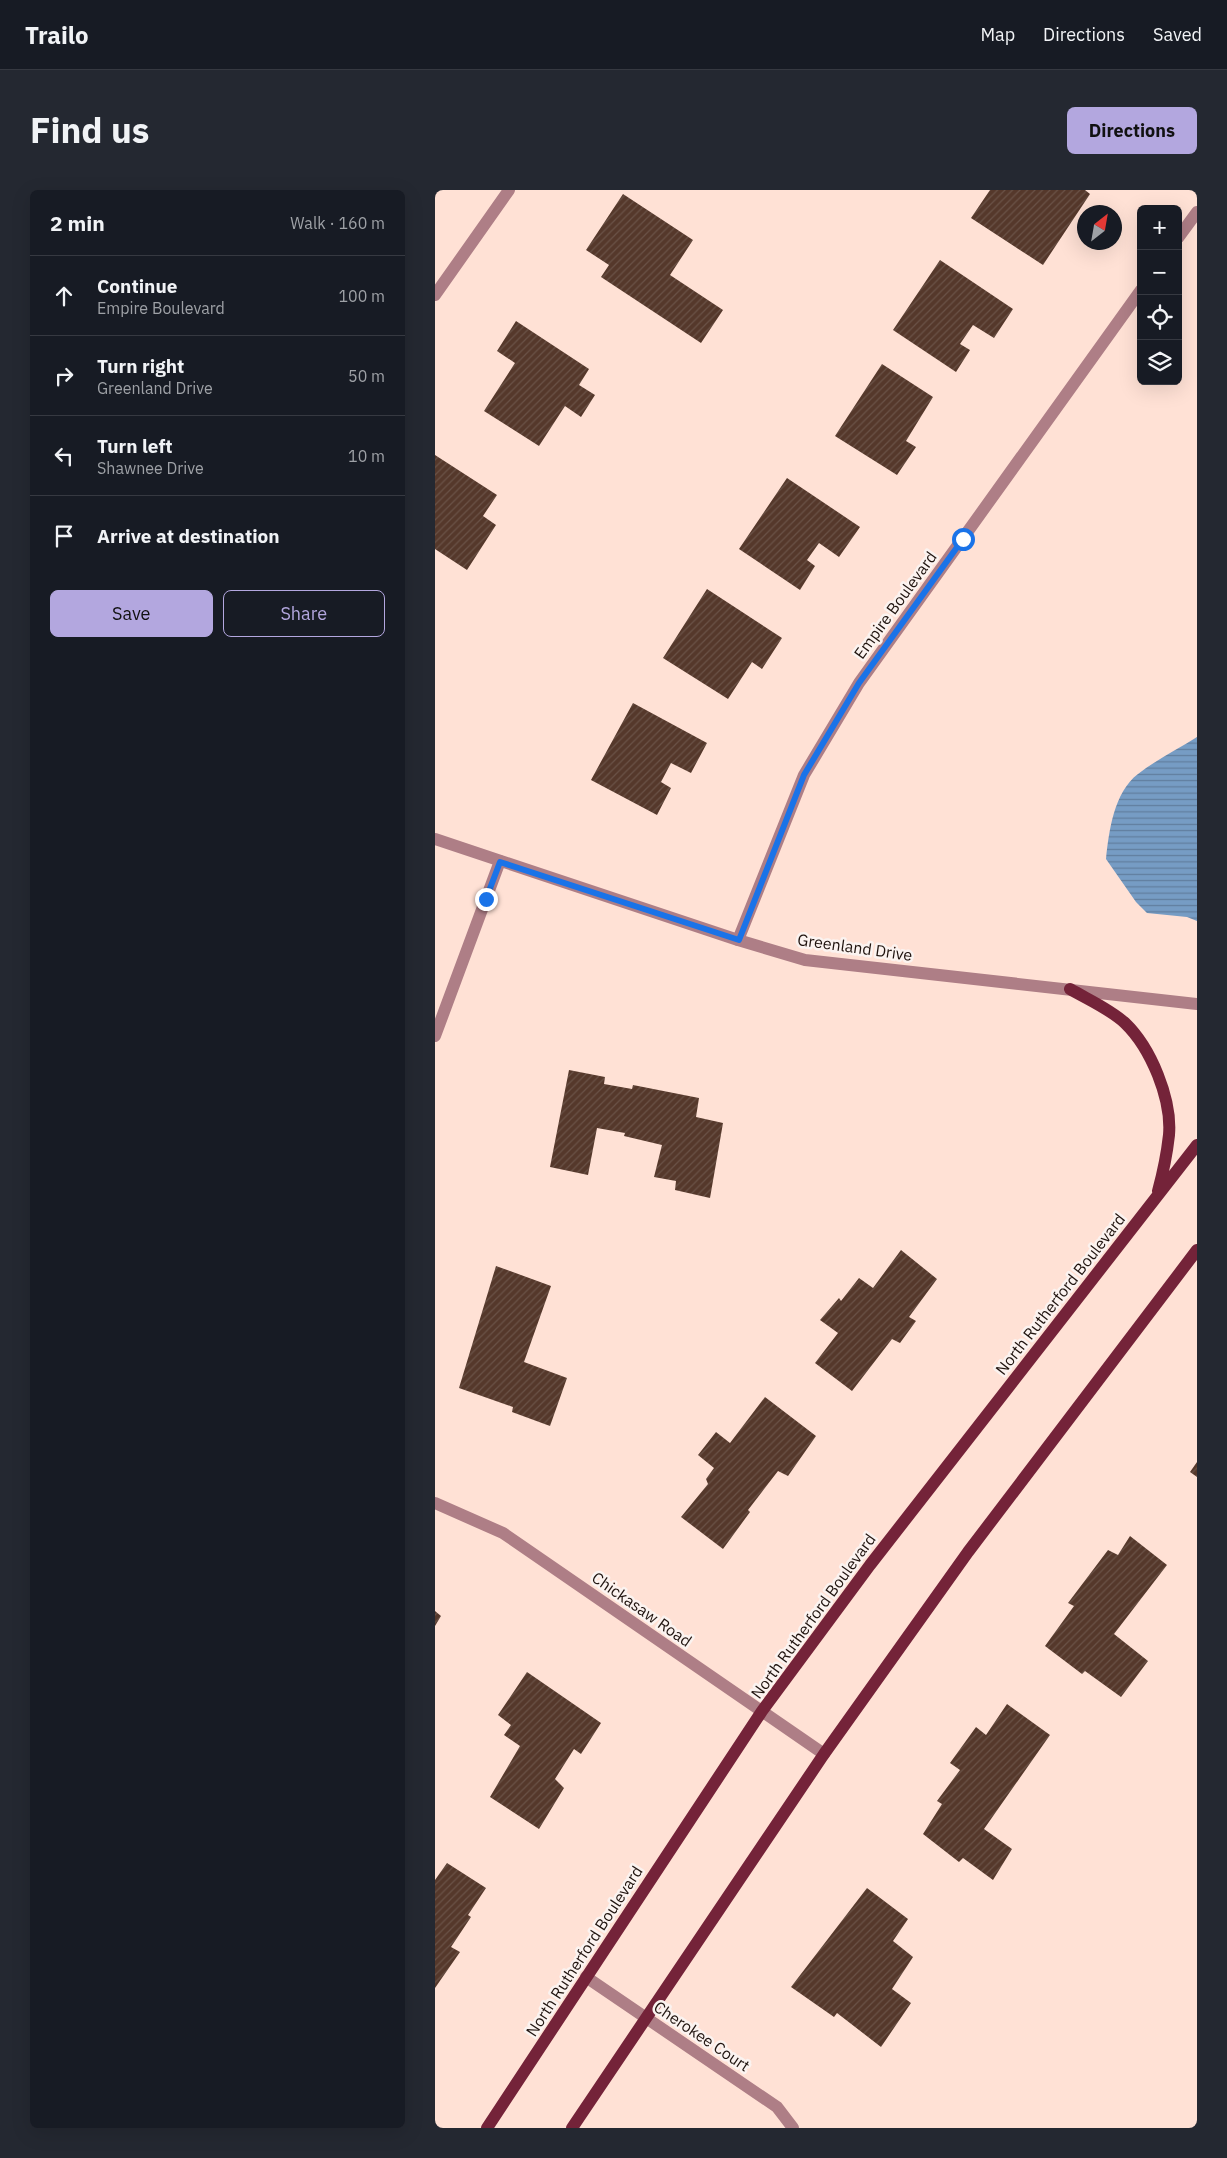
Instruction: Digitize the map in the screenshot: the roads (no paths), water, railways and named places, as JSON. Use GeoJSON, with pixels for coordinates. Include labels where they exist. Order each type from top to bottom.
{"type":"FeatureCollection","features":[{"type":"Feature","properties":{"kind":"main road"},"geometry":{"type":"LineString","coordinates":[[1070,989],[1108,1010],[1125,1023],[1139,1040],[1152,1061],[1163,1091],[1169,1133],[1156,1197]]}},
{"type":"Feature","properties":{"kind":"main road","name":"North Rutherford Boulevard"},"geometry":{"type":"LineString","coordinates":[[487,2128],[762,1711],[870,1565],[1197,1145]]}},
{"type":"Feature","properties":{"kind":"main road"},"geometry":{"type":"LineString","coordinates":[[572,2128],[824,1754],[969,1552],[1197,1250]]}},
{"type":"Feature","properties":{"kind":"street"},"geometry":{"type":"LineString","coordinates":[[435,295],[509,190]]}},
{"type":"Feature","properties":{"kind":"street"},"geometry":{"type":"LineString","coordinates":[[1182,233],[1197,212]]}},
{"type":"Feature","properties":{"kind":"street","name":"Empire Boulevard"},"geometry":{"type":"LineString","coordinates":[[739,940],[804,775],[859,683],[1137,295]]}},
{"type":"Feature","properties":{"kind":"street","name":"Greenland Drive"},"geometry":{"type":"LineString","coordinates":[[435,839],[500,862],[805,960],[1197,1004]]}},
{"type":"Feature","properties":{"kind":"street"},"geometry":{"type":"LineString","coordinates":[[435,1036],[500,862]]}},
{"type":"Feature","properties":{"kind":"street","name":"Chickasaw Road"},"geometry":{"type":"LineString","coordinates":[[435,1503],[503,1533],[824,1754]]}},
{"type":"Feature","properties":{"kind":"street","name":"Cherokee Court"},"geometry":{"type":"LineString","coordinates":[[586,1977],[777,2107],[793,2128]]}},
{"type":"Feature","properties":{"kind":"water"},"geometry":{"type":"Polygon","coordinates":[[[1197,737],[1197,921],[1187,917],[1147,913],[1136,902],[1106,859],[1114,813],[1123,791],[1138,774],[1197,737]]]}}]}
